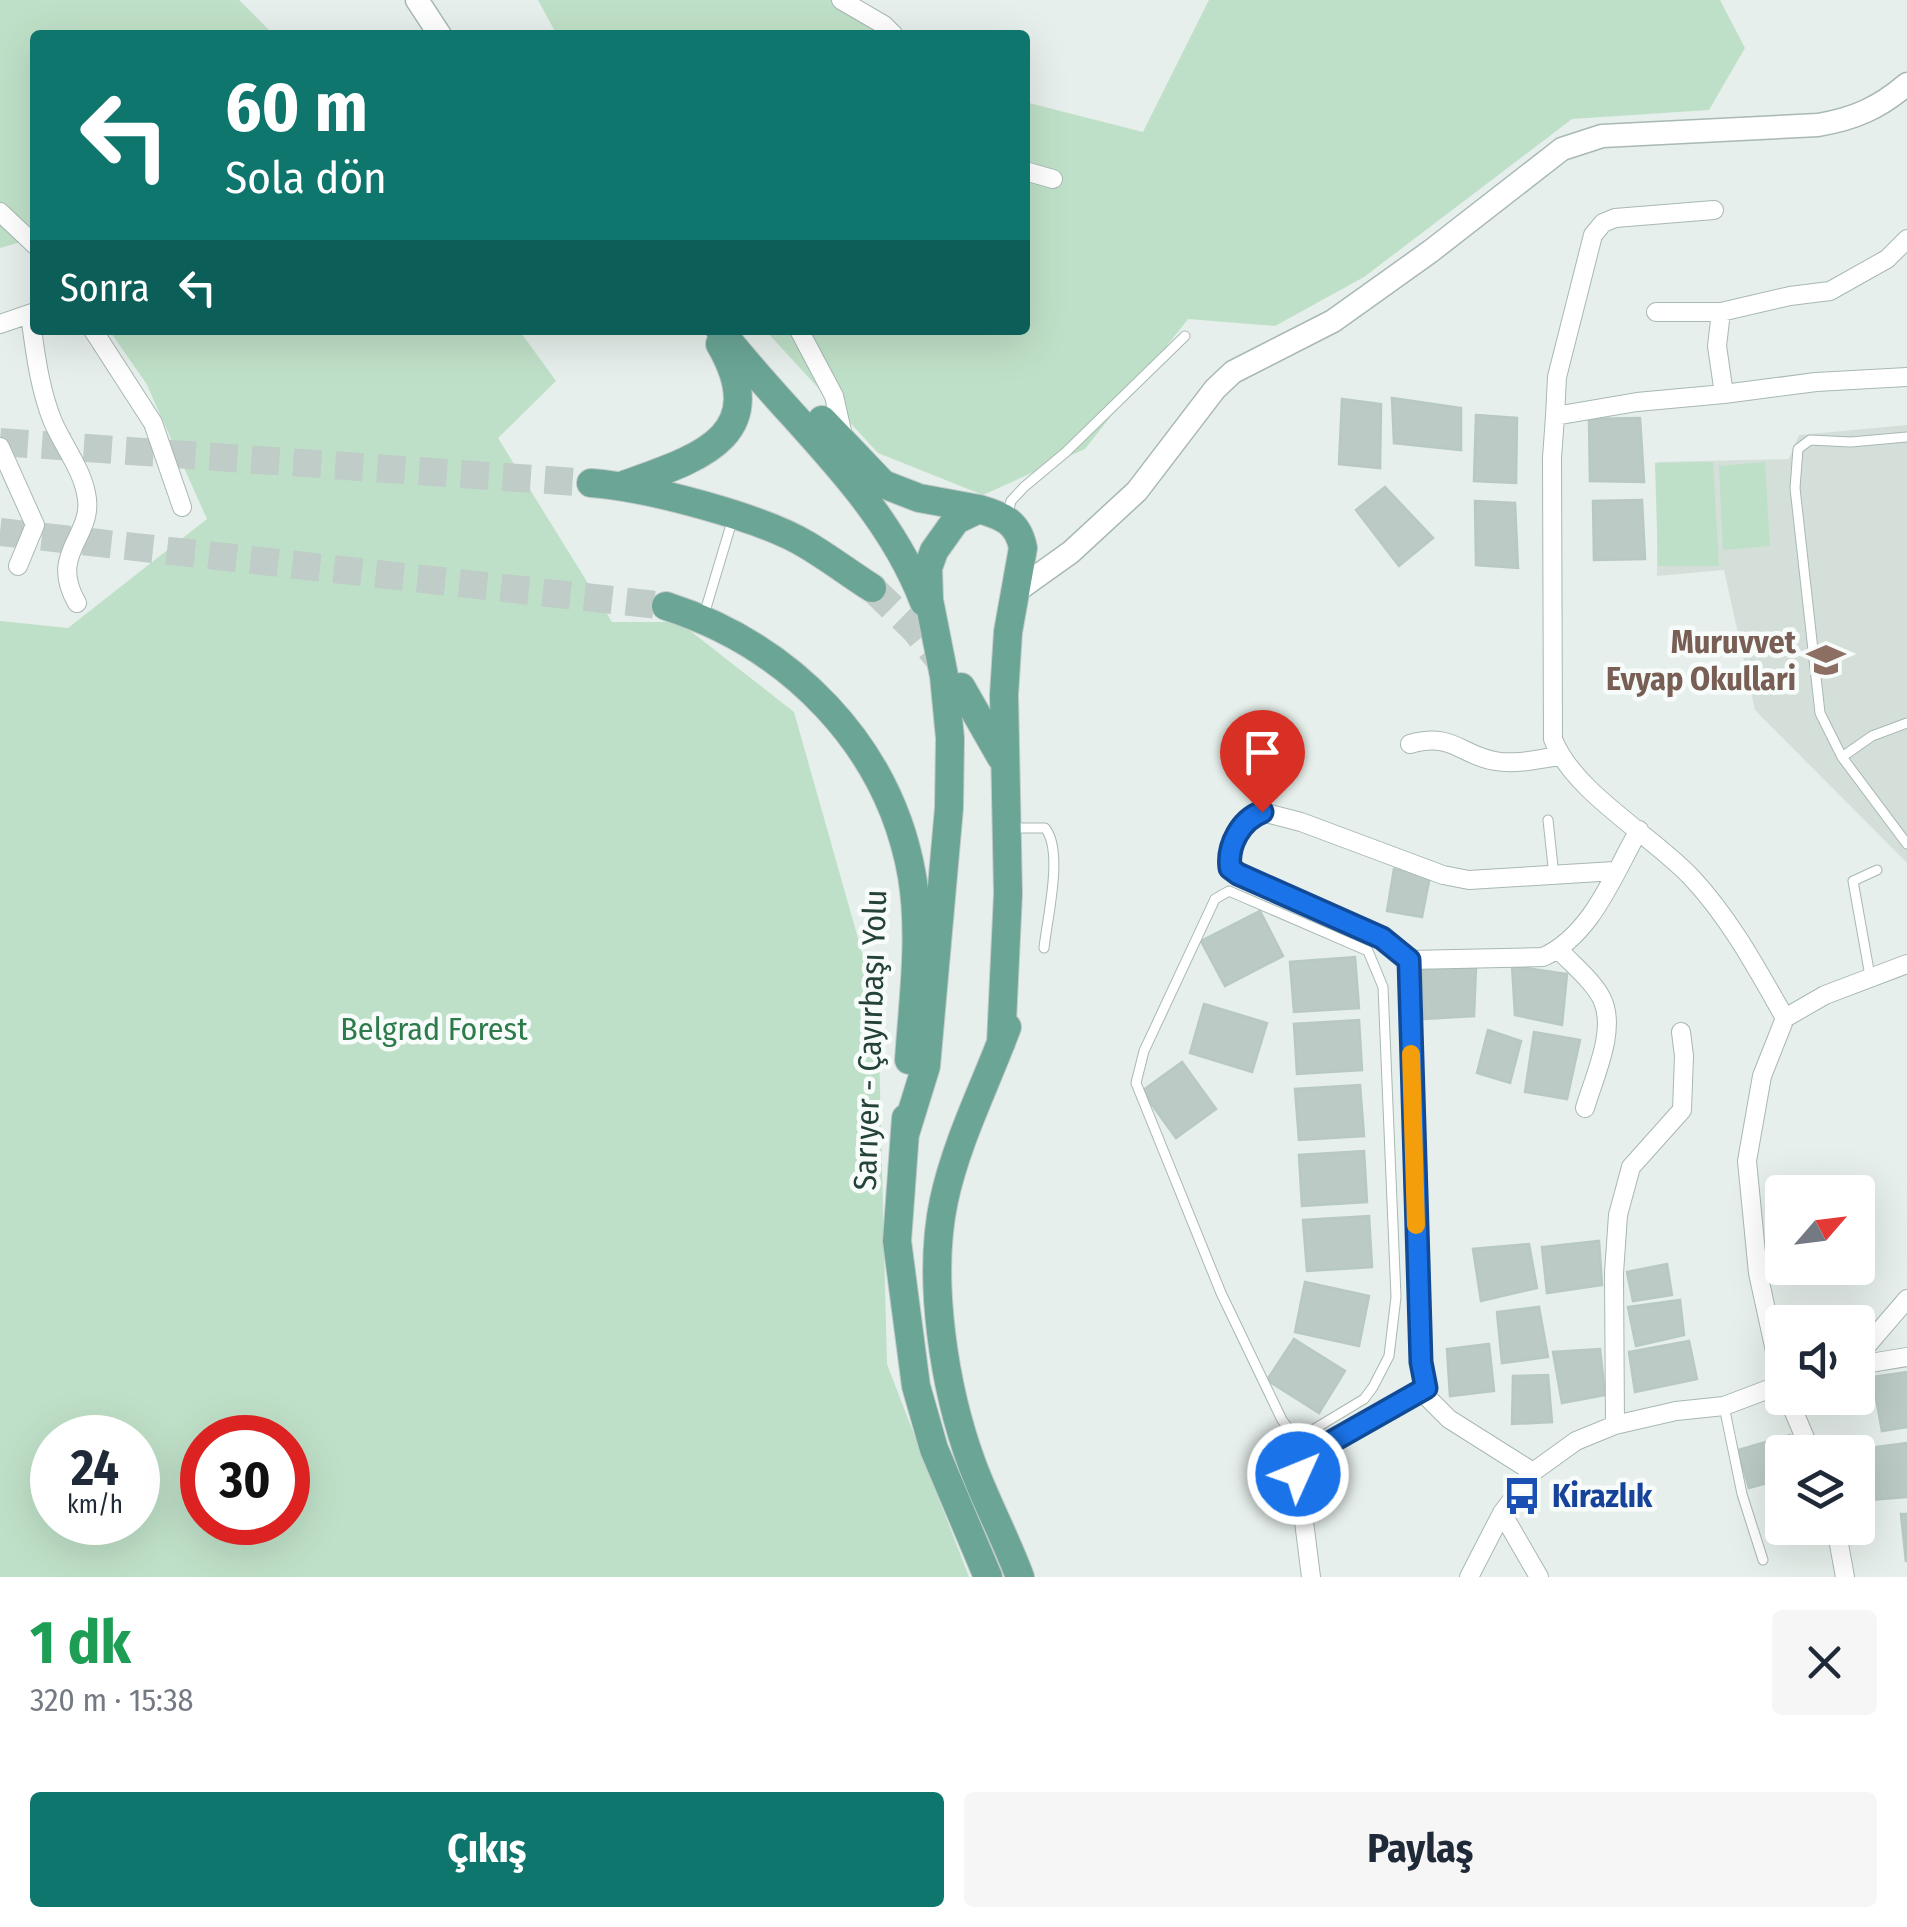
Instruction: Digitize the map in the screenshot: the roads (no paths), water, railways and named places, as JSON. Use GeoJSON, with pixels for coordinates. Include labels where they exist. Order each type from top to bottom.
{"type":"FeatureCollection","features":[{"type":"Feature","properties":{"kind":"main road"},"geometry":{"type":"LineString","coordinates":[[624,485],[700,457],[717,444],[731,422],[738,400],[735,371],[715,335]]}},
{"type":"Feature","properties":{"kind":"main road"},"geometry":{"type":"LineString","coordinates":[[724,335],[868,504],[912,575],[938,641]]}},
{"type":"Feature","properties":{"kind":"main road"},"geometry":{"type":"LineString","coordinates":[[739,335],[883,484],[919,498],[979,509],[1007,519],[1020,536],[1022,548],[1008,632],[1004,763],[1008,894],[1001,1043],[945,1196],[938,1257],[943,1345],[963,1430],[972,1463],[1020,1577]]}},
{"type":"Feature","properties":{"kind":"main road"},"geometry":{"type":"LineString","coordinates":[[592,483],[624,485],[734,516],[804,542],[872,588]]}},
{"type":"Feature","properties":{"kind":"main road"},"geometry":{"type":"LineString","coordinates":[[905,1134],[926,1066],[949,808],[950,738],[929,600],[928,568],[934,551],[956,520],[979,509]]}},
{"type":"Feature","properties":{"kind":"main road","name":"Sarıyer - Çayırbaşı Yolu"},"geometry":{"type":"LineString","coordinates":[[666,606],[703,618],[751,643],[811,688],[840,719],[883,787],[912,875],[916,921],[896,1241],[916,1386],[934,1449],[988,1577]]}},
{"type":"Feature","properties":{"kind":"main road"},"geometry":{"type":"LineString","coordinates":[[962,687],[1004,763]]}},
{"type":"Feature","properties":{"kind":"street"},"geometry":{"type":"LineString","coordinates":[[417,0],[437,30]]}},
{"type":"Feature","properties":{"kind":"street"},"geometry":{"type":"LineString","coordinates":[[840,0],[889,30]]}},
{"type":"Feature","properties":{"kind":"street"},"geometry":{"type":"LineString","coordinates":[[1015,592],[1071,552],[1137,491],[1215,388],[1233,372],[1333,321],[1562,149],[1602,136],[1818,126],[1847,120],[1884,103],[1907,84]]}},
{"type":"Feature","properties":{"kind":"street"},"geometry":{"type":"LineString","coordinates":[[1030,172],[1054,178]]}},
{"type":"Feature","properties":{"kind":"street"},"geometry":{"type":"LineString","coordinates":[[1714,210],[1614,218],[1594,235],[1586,252],[1557,376],[1552,458],[1553,738],[1559,756],[1570,770],[1689,875],[1725,916],[1784,1018]]}},
{"type":"Feature","properties":{"kind":"street"},"geometry":{"type":"LineString","coordinates":[[0,212],[30,241]]}},
{"type":"Feature","properties":{"kind":"street"},"geometry":{"type":"LineString","coordinates":[[1656,312],[1722,312],[1830,291],[1855,280],[1907,239]]}},
{"type":"Feature","properties":{"kind":"street"},"geometry":{"type":"LineString","coordinates":[[1722,312],[1717,346],[1724,394]]}},
{"type":"Feature","properties":{"kind":"street"},"geometry":{"type":"LineString","coordinates":[[0,324],[30,314]]}},
{"type":"Feature","properties":{"kind":"street"},"geometry":{"type":"LineString","coordinates":[[36,335],[42,384],[52,419],[87,495],[86,520],[67,558],[67,586],[77,603]]}},
{"type":"Feature","properties":{"kind":"street"},"geometry":{"type":"LineString","coordinates":[[96,335],[153,424],[182,507]]}},
{"type":"Feature","properties":{"kind":"street"},"geometry":{"type":"LineString","coordinates":[[802,335],[834,396],[846,446]]}},
{"type":"Feature","properties":{"kind":"street"},"geometry":{"type":"LineString","coordinates":[[1555,416],[1637,402],[1907,376]]}},
{"type":"Feature","properties":{"kind":"street"},"geometry":{"type":"LineString","coordinates":[[0,447],[36,525],[18,566]]}},
{"type":"Feature","properties":{"kind":"street"},"geometry":{"type":"LineString","coordinates":[[1410,744],[1426,740],[1455,743],[1495,761],[1522,762],[1559,756]]}},
{"type":"Feature","properties":{"kind":"street"},"geometry":{"type":"LineString","coordinates":[[1615,871],[1469,880],[1443,875],[1300,822],[1262,812],[1241,828],[1228,856],[1230,868],[1238,874],[1382,938],[1409,960],[1543,958],[1560,950],[1579,933],[1615,871],[1638,830]]}},
{"type":"Feature","properties":{"kind":"street"},"geometry":{"type":"LineString","coordinates":[[1560,950],[1603,1000],[1605,1039],[1584,1108]]}},
{"type":"Feature","properties":{"kind":"street"},"geometry":{"type":"LineString","coordinates":[[1409,960],[1421,1362],[1428,1398],[1449,1419],[1533,1472]]}},
{"type":"Feature","properties":{"kind":"street"},"geometry":{"type":"LineString","coordinates":[[1765,1305],[1747,1161],[1762,1076],[1784,1018],[1824,996],[1907,964]]}},
{"type":"Feature","properties":{"kind":"street"},"geometry":{"type":"LineString","coordinates":[[1615,1425],[1614,1273],[1618,1216],[1632,1168],[1682,1110],[1684,1056],[1680,1032]]}},
{"type":"Feature","properties":{"kind":"street"},"geometry":{"type":"LineString","coordinates":[[1875,1336],[1907,1299]]}},
{"type":"Feature","properties":{"kind":"street"},"geometry":{"type":"LineString","coordinates":[[1875,1362],[1907,1357]]}},
{"type":"Feature","properties":{"kind":"street"},"geometry":{"type":"LineString","coordinates":[[1311,1577],[1300,1464],[1308,1455],[1426,1388]]}},
{"type":"Feature","properties":{"kind":"street"},"geometry":{"type":"LineString","coordinates":[[1470,1577],[1502,1513],[1533,1472],[1576,1441],[1615,1425],[1676,1411],[1724,1406],[1765,1390]]}},
{"type":"Feature","properties":{"kind":"street"},"geometry":{"type":"LineString","coordinates":[[1502,1513],[1539,1577]]}},
{"type":"Feature","properties":{"kind":"street"},"geometry":{"type":"LineString","coordinates":[[1839,1545],[1845,1577]]}},
{"type":"Feature","properties":{"kind":"lane"},"geometry":{"type":"LineString","coordinates":[[1007,519],[1011,501],[1185,336]]}},
{"type":"Feature","properties":{"kind":"lane"},"geometry":{"type":"LineString","coordinates":[[1907,437],[1852,442],[1810,440],[1798,449],[1795,488],[1820,713],[1842,756],[1907,844]]}},
{"type":"Feature","properties":{"kind":"lane"},"geometry":{"type":"LineString","coordinates":[[703,618],[734,516]]}},
{"type":"Feature","properties":{"kind":"lane"},"geometry":{"type":"LineString","coordinates":[[1842,756],[1872,736],[1907,723]]}},
{"type":"Feature","properties":{"kind":"lane"},"geometry":{"type":"LineString","coordinates":[[1548,820],[1554,876]]}},
{"type":"Feature","properties":{"kind":"lane"},"geometry":{"type":"LineString","coordinates":[[1006,828],[1035,826],[1050,835],[1055,851],[1044,948]]}},
{"type":"Feature","properties":{"kind":"lane"},"geometry":{"type":"LineString","coordinates":[[1870,976],[1853,882],[1877,870]]}},
{"type":"Feature","properties":{"kind":"lane"},"geometry":{"type":"LineString","coordinates":[[1229,891],[1251,898],[1368,950],[1382,987],[1389,1137],[1396,1298],[1389,1356],[1364,1399],[1301,1437],[1282,1420],[1221,1294],[1136,1083],[1144,1051],[1220,893],[1229,891]]}},
{"type":"Feature","properties":{"kind":"lane"},"geometry":{"type":"LineString","coordinates":[[1389,1137],[1414,1136]]}},
{"type":"Feature","properties":{"kind":"lane"},"geometry":{"type":"LineString","coordinates":[[1724,1406],[1742,1494],[1762,1560]]}},
{"type":"Feature","properties":{"kind":"tunnel"},"geometry":{"type":"LineString","coordinates":[[0,442],[591,483]]}},
{"type":"Feature","properties":{"kind":"tunnel"},"geometry":{"type":"LineString","coordinates":[[0,532],[666,606]]}},
{"type":"Feature","properties":{"kind":"tunnel"},"geometry":{"type":"LineString","coordinates":[[872,588],[916,631],[945,667]]}},
{"type":"Feature","properties":{"kind":"place","name":"Muruvvet Evyap Okullari"},"geometry":{"type":"Point","coordinates":[1826,660]}},
{"type":"Feature","properties":{"kind":"place","name":"Kirazlık"},"geometry":{"type":"Point","coordinates":[1522,1496]}},
{"type":"Feature","properties":{"kind":"park label","name":"Belgrad Forest"},"geometry":{"type":"Point","coordinates":[434,1029]}}]}
